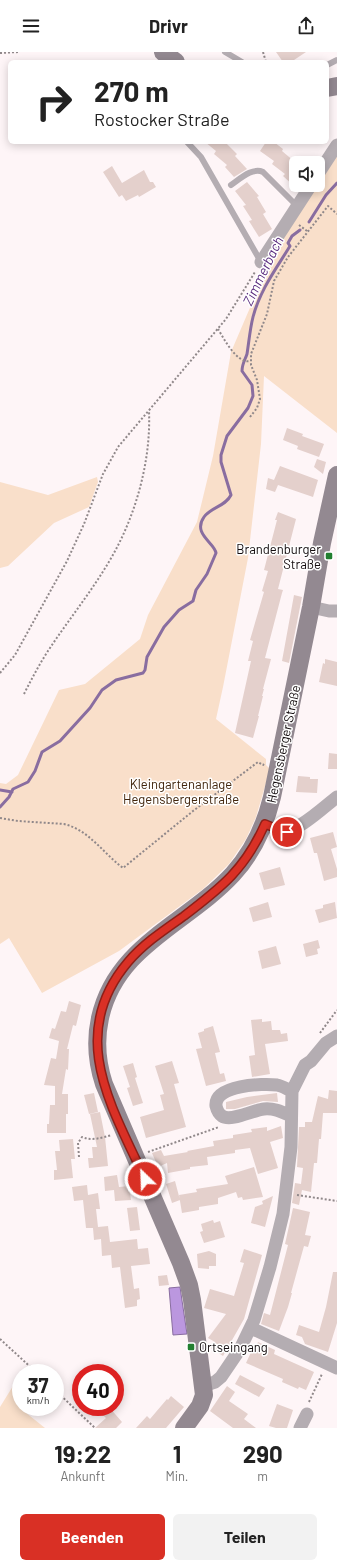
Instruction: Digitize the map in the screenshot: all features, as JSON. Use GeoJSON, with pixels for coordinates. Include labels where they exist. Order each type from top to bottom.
{"type":"FeatureCollection","features":[{"type":"Feature","properties":{"kind":"street"},"geometry":{"type":"LineString","coordinates":[[163,52],[173,60]]}},
{"type":"Feature","properties":{"kind":"street"},"geometry":{"type":"LineString","coordinates":[[325,163],[337,145]]}},
{"type":"Feature","properties":{"kind":"street"},"geometry":{"type":"LineString","coordinates":[[260,262],[306,192]]}},
{"type":"Feature","properties":{"kind":"street","name":"Hegensberger Straße"},"geometry":{"type":"LineString","coordinates":[[184,1428],[201,1403],[204,1395],[189,1285],[104,1084],[98,1062],[97,1042],[99,1022],[108,993],[121,971],[137,952],[208,897],[233,874],[251,851],[265,824],[272,797],[311,607],[322,543],[337,475]]}},
{"type":"Feature","properties":{"kind":"street"},"geometry":{"type":"LineString","coordinates":[[311,607],[329,611],[337,611]]}},
{"type":"Feature","properties":{"kind":"street"},"geometry":{"type":"LineString","coordinates":[[265,824],[287,832],[306,822],[337,797]]}},
{"type":"Feature","properties":{"kind":"street"},"geometry":{"type":"LineString","coordinates":[[203,1386],[215,1382],[221,1377],[236,1356],[251,1328],[270,1267],[282,1220],[291,1147],[292,1091],[305,1065],[311,1061],[326,1043],[337,1036]]}},
{"type":"Feature","properties":{"kind":"street"},"geometry":{"type":"LineString","coordinates":[[291,1116],[276,1110],[264,1109],[231,1118],[225,1118],[218,1113],[216,1104],[218,1097],[223,1093],[244,1087],[275,1085],[292,1091]]}},
{"type":"Feature","properties":{"kind":"street"},"geometry":{"type":"LineString","coordinates":[[251,1328],[334,1365]]}},
{"type":"Feature","properties":{"kind":"street"},"geometry":{"type":"LineString","coordinates":[[300,1428],[307,1414]]}},
{"type":"Feature","properties":{"kind":"lane"},"geometry":{"type":"LineString","coordinates":[[225,52],[239,60]]}},
{"type":"Feature","properties":{"kind":"lane"},"geometry":{"type":"LineString","coordinates":[[189,144],[201,157],[260,262]]}},
{"type":"Feature","properties":{"kind":"lane"},"geometry":{"type":"LineString","coordinates":[[231,185],[253,171],[258,170],[263,172],[297,206]]}},
{"type":"Feature","properties":{"kind":"path"},"geometry":{"type":"LineString","coordinates":[[0,53],[18,52]]}},
{"type":"Feature","properties":{"kind":"path"},"geometry":{"type":"LineString","coordinates":[[250,417],[257,408],[260,399],[257,380],[251,367],[251,352],[267,314],[274,281],[288,257],[328,206],[337,214]]}},
{"type":"Feature","properties":{"kind":"path"},"geometry":{"type":"LineString","coordinates":[[301,226],[307,231]]}},
{"type":"Feature","properties":{"kind":"path"},"geometry":{"type":"LineString","coordinates":[[0,673],[15,655],[67,561],[84,524],[108,462],[118,447],[149,409],[226,319],[260,262]]}},
{"type":"Feature","properties":{"kind":"path"},"geometry":{"type":"LineString","coordinates":[[218,329],[231,349],[240,359],[245,362],[250,361]]}},
{"type":"Feature","properties":{"kind":"path"},"geometry":{"type":"LineString","coordinates":[[24,694],[46,654],[77,610],[121,539],[139,492],[150,432],[149,409]]}},
{"type":"Feature","properties":{"kind":"path"},"geometry":{"type":"LineString","coordinates":[[0,818],[18,821],[64,824],[71,826],[90,838],[123,868],[182,819],[258,762],[263,765],[281,753]]}},
{"type":"Feature","properties":{"kind":"path"},"geometry":{"type":"LineString","coordinates":[[160,1148],[209,1130]]}},
{"type":"Feature","properties":{"kind":"path"},"geometry":{"type":"LineString","coordinates":[[79,1157],[78,1142],[82,1137],[94,1139],[124,1132]]}},
{"type":"Feature","properties":{"kind":"path"},"geometry":{"type":"LineString","coordinates":[[306,1196],[337,1201]]}},
{"type":"Feature","properties":{"kind":"path"},"geometry":{"type":"LineString","coordinates":[[0,1339],[27,1364]]}},
{"type":"Feature","properties":{"kind":"path"},"geometry":{"type":"LineString","coordinates":[[307,1414],[308,1405],[334,1365]]}},
{"type":"Feature","properties":{"kind":"path"},"geometry":{"type":"LineString","coordinates":[[64,1399],[95,1428]]}},
{"type":"Feature","properties":{"kind":"green space","name":"Kleingartenanlage Hegensbergerstraße"},"geometry":{"type":"Polygon","coordinates":[[[337,150],[337,433],[264,376],[261,444],[248,558],[216,719],[266,759],[266,765],[270,769],[256,817],[246,839],[229,864],[203,889],[119,951],[42,993],[9,938],[0,944],[0,783],[6,784],[18,775],[59,690],[85,684],[140,639],[148,615],[197,522],[213,456],[231,352],[261,282],[270,267],[264,263],[310,192],[325,192],[325,168],[337,150]]]}},
{"type":"Feature","properties":{"kind":"green space"},"geometry":{"type":"Polygon","coordinates":[[[97,477],[98,482],[89,507],[54,523],[8,566],[0,568],[0,482],[48,495],[97,477]]]}},
{"type":"Feature","properties":{"kind":"green space"},"geometry":{"type":"Polygon","coordinates":[[[12,1388],[12,1416],[30,1416],[45,1428],[0,1428],[0,1407],[12,1388]]]}},
{"type":"Feature","properties":{"kind":"shaded area"},"geometry":{"type":"Polygon","coordinates":[[[180,1287],[187,1334],[173,1335],[169,1288],[180,1287]]]}},
{"type":"Feature","properties":{"kind":"building"},"geometry":{"type":"Polygon","coordinates":[[[276,52],[306,52],[294,60],[282,60],[276,52]]]}},
{"type":"Feature","properties":{"kind":"building"},"geometry":{"type":"Polygon","coordinates":[[[207,144],[227,144],[237,154],[235,156],[247,169],[234,177],[225,167],[227,165],[214,154],[216,151],[207,144]]]}},
{"type":"Feature","properties":{"kind":"building"},"geometry":{"type":"Polygon","coordinates":[[[265,144],[277,144],[289,157],[289,182],[283,176],[285,174],[272,164],[274,161],[260,151],[265,144]]]}},
{"type":"Feature","properties":{"kind":"building"},"geometry":{"type":"Polygon","coordinates":[[[112,166],[122,183],[144,170],[150,182],[153,182],[156,187],[139,197],[138,195],[126,201],[122,195],[119,197],[103,172],[112,166]]]}},
{"type":"Feature","properties":{"kind":"building"},"geometry":{"type":"Polygon","coordinates":[[[247,182],[259,196],[257,197],[266,212],[263,214],[272,229],[259,237],[249,221],[252,220],[243,206],[246,205],[235,191],[247,182]]]}},
{"type":"Feature","properties":{"kind":"building"},"geometry":{"type":"Polygon","coordinates":[[[287,428],[303,434],[302,436],[324,444],[319,457],[297,449],[298,446],[283,440],[287,428]]]}},
{"type":"Feature","properties":{"kind":"building"},"geometry":{"type":"Polygon","coordinates":[[[317,459],[326,462],[323,474],[314,467],[317,459]]]}},
{"type":"Feature","properties":{"kind":"building"},"geometry":{"type":"Polygon","coordinates":[[[280,466],[318,480],[313,497],[278,485],[275,492],[266,489],[268,478],[274,480],[280,466]]]}},
{"type":"Feature","properties":{"kind":"building"},"geometry":{"type":"Polygon","coordinates":[[[278,512],[296,519],[278,589],[283,590],[265,658],[271,659],[253,738],[235,733],[251,661],[248,661],[253,641],[250,640],[264,592],[262,591],[268,571],[264,570],[278,512]]]}},
{"type":"Feature","properties":{"kind":"building"},"geometry":{"type":"Polygon","coordinates":[[[294,595],[302,597],[289,663],[282,661],[294,595]]]}},
{"type":"Feature","properties":{"kind":"building"},"geometry":{"type":"Polygon","coordinates":[[[325,659],[337,662],[337,686],[319,682],[323,663],[325,664],[325,659]]]}},
{"type":"Feature","properties":{"kind":"building"},"geometry":{"type":"Polygon","coordinates":[[[329,753],[337,754],[337,769],[328,769],[329,753]]]}},
{"type":"Feature","properties":{"kind":"building"},"geometry":{"type":"Polygon","coordinates":[[[298,776],[318,779],[317,793],[296,792],[298,776]]]}},
{"type":"Feature","properties":{"kind":"building"},"geometry":{"type":"Polygon","coordinates":[[[333,832],[337,847],[331,849],[337,869],[337,877],[324,881],[317,853],[314,853],[310,838],[333,832]]]}},
{"type":"Feature","properties":{"kind":"building"},"geometry":{"type":"Polygon","coordinates":[[[280,867],[285,885],[264,890],[259,873],[280,867]]]}},
{"type":"Feature","properties":{"kind":"building"},"geometry":{"type":"Polygon","coordinates":[[[268,902],[272,917],[253,922],[249,908],[268,902]]]}},
{"type":"Feature","properties":{"kind":"building"},"geometry":{"type":"Polygon","coordinates":[[[335,902],[337,918],[319,923],[315,910],[323,908],[323,905],[335,902]]]}},
{"type":"Feature","properties":{"kind":"building"},"geometry":{"type":"Polygon","coordinates":[[[318,940],[320,948],[317,949],[318,954],[306,957],[303,944],[318,940]]]}},
{"type":"Feature","properties":{"kind":"building"},"geometry":{"type":"Polygon","coordinates":[[[276,946],[281,964],[262,969],[258,951],[276,946]]]}},
{"type":"Feature","properties":{"kind":"building"},"geometry":{"type":"Polygon","coordinates":[[[69,1001],[81,1005],[76,1026],[73,1025],[67,1049],[69,1049],[68,1070],[66,1069],[62,1094],[68,1094],[66,1133],[47,1133],[50,1105],[55,1105],[55,1086],[44,1085],[51,1058],[56,1059],[59,1041],[49,1038],[52,1028],[55,1029],[61,1011],[66,1012],[69,1001]]]}},
{"type":"Feature","properties":{"kind":"building"},"geometry":{"type":"Polygon","coordinates":[[[262,1019],[262,1022],[271,1021],[272,1030],[280,1030],[281,1034],[287,1033],[288,1041],[265,1044],[270,1074],[252,1077],[249,1056],[255,1055],[251,1020],[262,1019]]]}},
{"type":"Feature","properties":{"kind":"building"},"geometry":{"type":"Polygon","coordinates":[[[213,1026],[220,1052],[215,1053],[220,1074],[224,1073],[226,1081],[206,1086],[196,1049],[202,1048],[198,1033],[213,1026]]]}},
{"type":"Feature","properties":{"kind":"building"},"geometry":{"type":"Polygon","coordinates":[[[172,1061],[179,1083],[174,1084],[186,1127],[146,1138],[140,1117],[164,1110],[160,1095],[164,1094],[155,1066],[172,1061]]]}},
{"type":"Feature","properties":{"kind":"building"},"geometry":{"type":"Polygon","coordinates":[[[133,1063],[137,1077],[135,1078],[143,1103],[133,1106],[127,1088],[130,1087],[123,1066],[133,1063]]]}},
{"type":"Feature","properties":{"kind":"building"},"geometry":{"type":"Polygon","coordinates":[[[329,1090],[337,1091],[337,1113],[323,1113],[321,1139],[319,1139],[317,1163],[314,1163],[311,1192],[302,1190],[299,1205],[292,1203],[295,1183],[301,1184],[303,1168],[297,1167],[299,1127],[305,1127],[305,1122],[312,1122],[318,1096],[328,1099],[329,1090]]]}},
{"type":"Feature","properties":{"kind":"building"},"geometry":{"type":"Polygon","coordinates":[[[94,1093],[98,1112],[89,1114],[84,1095],[94,1093]]]}},
{"type":"Feature","properties":{"kind":"building"},"geometry":{"type":"Polygon","coordinates":[[[277,1093],[278,1102],[263,1101],[235,1109],[226,1109],[226,1102],[247,1097],[277,1093]]]}},
{"type":"Feature","properties":{"kind":"building"},"geometry":{"type":"Polygon","coordinates":[[[100,1112],[105,1137],[108,1166],[89,1168],[88,1158],[93,1158],[92,1147],[97,1147],[90,1114],[100,1112]]]}},
{"type":"Feature","properties":{"kind":"building"},"geometry":{"type":"Polygon","coordinates":[[[281,1126],[283,1138],[270,1142],[278,1168],[258,1174],[250,1148],[235,1150],[235,1153],[207,1157],[208,1165],[190,1167],[190,1169],[168,1173],[167,1163],[158,1167],[152,1153],[161,1150],[164,1156],[188,1152],[187,1151],[214,1146],[213,1141],[233,1138],[233,1135],[252,1132],[251,1129],[267,1127],[267,1131],[281,1126]]]}},
{"type":"Feature","properties":{"kind":"building"},"geometry":{"type":"Polygon","coordinates":[[[73,1139],[75,1159],[71,1159],[73,1178],[54,1180],[54,1170],[57,1170],[55,1151],[60,1151],[59,1140],[73,1139]]]}},
{"type":"Feature","properties":{"kind":"building"},"geometry":{"type":"Polygon","coordinates":[[[254,1167],[263,1197],[243,1200],[242,1197],[238,1198],[236,1192],[218,1198],[218,1204],[199,1207],[199,1210],[182,1213],[179,1195],[197,1192],[196,1189],[228,1184],[225,1176],[254,1167]]]}},
{"type":"Feature","properties":{"kind":"building"},"geometry":{"type":"Polygon","coordinates":[[[117,1175],[119,1187],[129,1186],[131,1200],[115,1201],[114,1190],[105,1191],[104,1177],[117,1175]]]}},
{"type":"Feature","properties":{"kind":"building"},"geometry":{"type":"Polygon","coordinates":[[[175,1181],[180,1200],[172,1203],[166,1184],[175,1181]]]}},
{"type":"Feature","properties":{"kind":"building"},"geometry":{"type":"Polygon","coordinates":[[[87,1185],[88,1195],[98,1193],[100,1209],[96,1209],[98,1227],[108,1226],[110,1242],[137,1239],[138,1249],[148,1248],[150,1264],[131,1266],[134,1289],[139,1288],[140,1299],[137,1300],[137,1306],[125,1308],[120,1267],[112,1268],[111,1255],[102,1256],[101,1239],[94,1240],[93,1228],[86,1228],[83,1200],[74,1201],[72,1187],[87,1185]]]}},
{"type":"Feature","properties":{"kind":"building"},"geometry":{"type":"Polygon","coordinates":[[[273,1196],[265,1227],[251,1223],[255,1207],[263,1204],[262,1201],[273,1196]]]}},
{"type":"Feature","properties":{"kind":"building"},"geometry":{"type":"Polygon","coordinates":[[[137,1207],[140,1230],[130,1231],[127,1208],[137,1207]]]}},
{"type":"Feature","properties":{"kind":"building"},"geometry":{"type":"Polygon","coordinates":[[[293,1208],[310,1212],[305,1235],[311,1236],[308,1247],[304,1246],[288,1307],[279,1331],[261,1324],[264,1313],[270,1315],[288,1245],[285,1244],[293,1208]]]}},
{"type":"Feature","properties":{"kind":"building"},"geometry":{"type":"Polygon","coordinates":[[[213,1220],[214,1223],[220,1221],[225,1237],[204,1243],[200,1232],[203,1231],[201,1224],[213,1220]]]}},
{"type":"Feature","properties":{"kind":"building"},"geometry":{"type":"Polygon","coordinates":[[[244,1249],[262,1255],[244,1319],[223,1356],[211,1348],[215,1342],[208,1338],[226,1314],[204,1308],[210,1289],[234,1296],[244,1263],[240,1262],[244,1249]]]}},
{"type":"Feature","properties":{"kind":"building"},"geometry":{"type":"Polygon","coordinates":[[[209,1251],[216,1254],[216,1266],[209,1266],[209,1269],[198,1268],[197,1254],[209,1251]]]}},
{"type":"Feature","properties":{"kind":"building"},"geometry":{"type":"Polygon","coordinates":[[[333,1272],[337,1272],[337,1323],[328,1352],[305,1344],[302,1337],[296,1335],[299,1325],[319,1332],[333,1272]]]}},
{"type":"Feature","properties":{"kind":"building"},"geometry":{"type":"Polygon","coordinates":[[[167,1275],[169,1285],[159,1286],[158,1276],[167,1275]]]}},
{"type":"Feature","properties":{"kind":"building"},"geometry":{"type":"Polygon","coordinates":[[[258,1342],[275,1350],[274,1354],[314,1372],[306,1390],[299,1387],[298,1389],[282,1382],[283,1379],[246,1363],[253,1348],[255,1349],[258,1342]]]}},
{"type":"Feature","properties":{"kind":"building"},"geometry":{"type":"Polygon","coordinates":[[[240,1375],[265,1388],[259,1397],[235,1384],[240,1375]]]}},
{"type":"Feature","properties":{"kind":"building"},"geometry":{"type":"Polygon","coordinates":[[[227,1386],[235,1392],[229,1401],[248,1414],[244,1419],[256,1428],[233,1428],[210,1411],[227,1386]]]}},
{"type":"Feature","properties":{"kind":"building"},"geometry":{"type":"Polygon","coordinates":[[[171,1396],[184,1407],[166,1428],[136,1428],[147,1416],[150,1419],[171,1396]]]}},
{"type":"Feature","properties":{"kind":"building"},"geometry":{"type":"Polygon","coordinates":[[[277,1404],[293,1410],[287,1428],[276,1428],[269,1426],[277,1404]]]}},
{"type":"Feature","properties":{"kind":"building"},"geometry":{"type":"Polygon","coordinates":[[[104,1416],[117,1416],[122,1422],[116,1428],[95,1428],[106,1418],[104,1416]]]}},
{"type":"Feature","properties":{"kind":"waterway","name":"Zimmerbach"},"geometry":{"type":"LineString","coordinates":[[309,222],[326,195],[337,183]]}},
{"type":"Feature","properties":{"kind":"waterway","name":"Zimmerbach"},"geometry":{"type":"LineString","coordinates":[[0,807],[9,797],[13,789],[28,782],[35,771],[42,752],[60,741],[90,708],[102,690],[116,680],[143,673],[145,670],[147,657],[164,627],[179,610],[193,601],[196,590],[207,574],[216,553],[215,549],[202,533],[201,523],[210,511],[222,505],[231,495],[221,462],[221,455],[227,436],[248,408],[253,396],[252,385],[242,371],[247,354],[253,317],[264,289],[290,246],[288,243],[292,236],[300,230]]}},
{"type":"Feature","properties":{"kind":"waterway","name":"Zimmerbach"},"geometry":{"type":"LineString","coordinates":[[0,790],[12,792]]}},
{"type":"Feature","properties":{"kind":"place","name":"Brandenburger Straße"},"geometry":{"type":"Point","coordinates":[329,556]}},
{"type":"Feature","properties":{"kind":"place","name":"Ortseingang"},"geometry":{"type":"Point","coordinates":[191,1347]}},
{"type":"Feature","properties":{"kind":"route"},"geometry":{"type":"LineString","coordinates":[[145,1179],[113,1108],[99,1068],[97,1052],[99,1022],[108,993],[121,971],[137,952],[208,897],[233,874],[251,851],[265,824],[287,832]]}}]}
